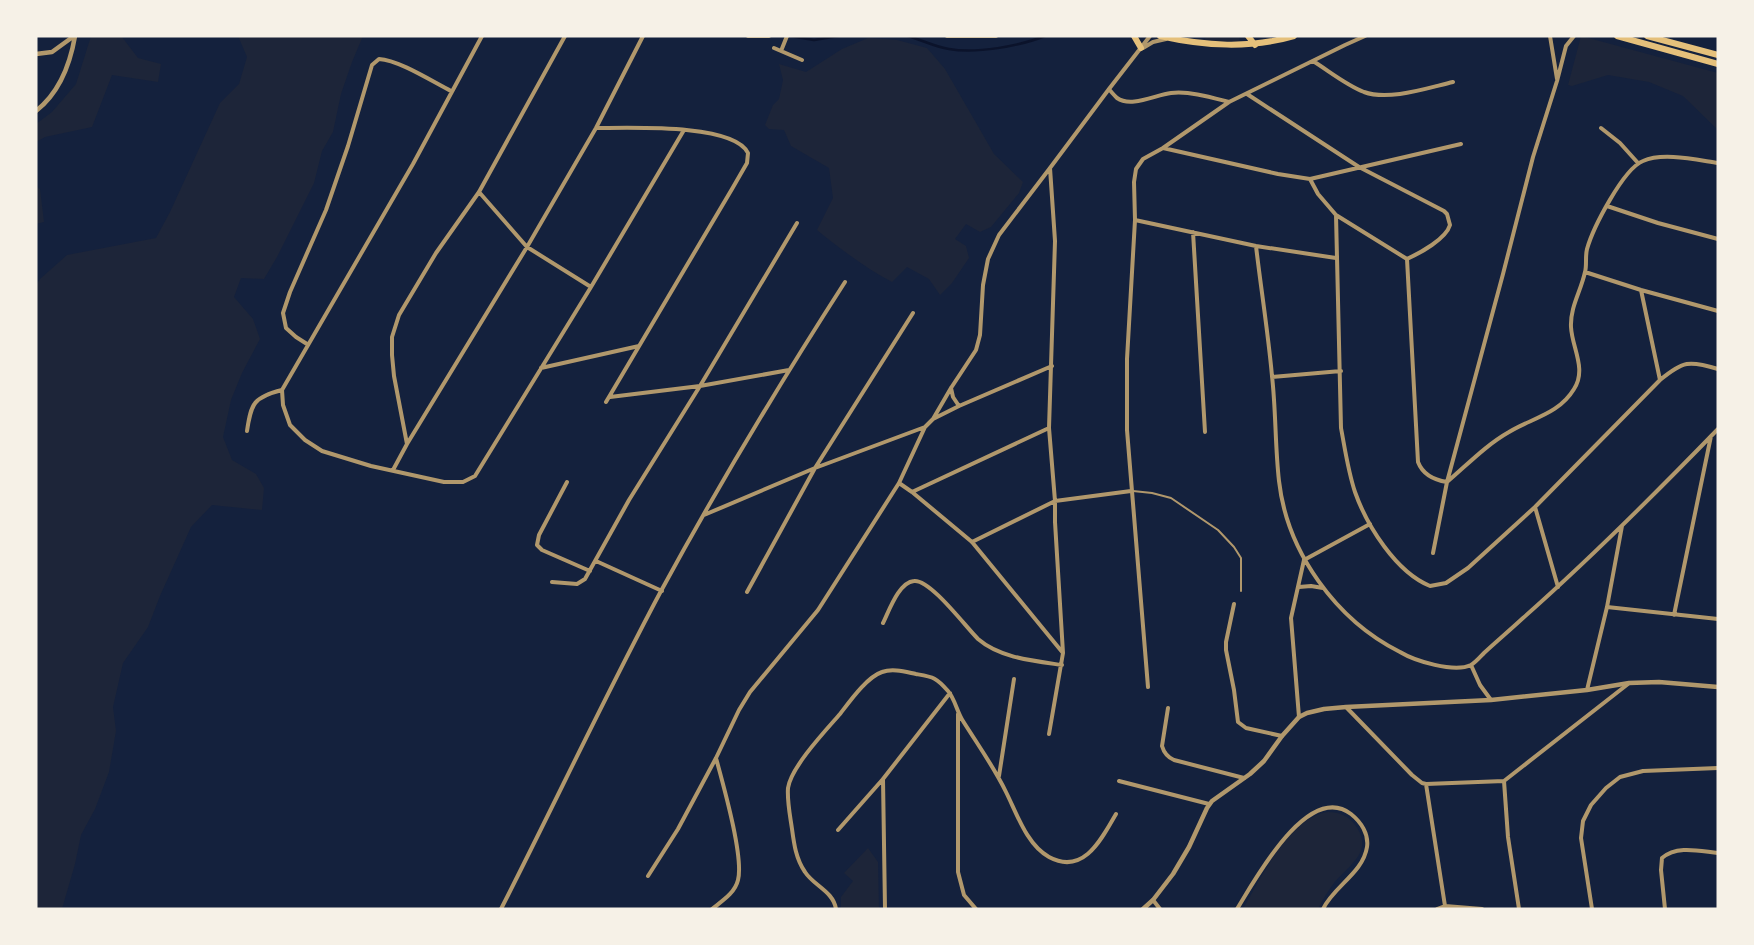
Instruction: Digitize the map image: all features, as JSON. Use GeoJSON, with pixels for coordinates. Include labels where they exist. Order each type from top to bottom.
{"type":"FeatureCollection","features":[{"type":"Feature","properties":{"kind":"highway"},"geometry":{"type":"LineString","coordinates":[[1134,36],[1140,50]]}},
{"type":"Feature","properties":{"kind":"highway"},"geometry":{"type":"LineString","coordinates":[[1160,36],[1216,45],[1254,45],[1275,42],[1294,36]]}},
{"type":"Feature","properties":{"kind":"highway"},"geometry":{"type":"LineString","coordinates":[[1248,36],[1254,45]]}},
{"type":"Feature","properties":{"kind":"highway"},"geometry":{"type":"LineString","coordinates":[[1616,36],[1718,64]]}},
{"type":"Feature","properties":{"kind":"highway"},"geometry":{"type":"LineString","coordinates":[[1647,36],[1718,56]]}},
{"type":"Feature","properties":{"kind":"street"},"geometry":{"type":"LineString","coordinates":[[36,54],[52,52],[74,36]]}},
{"type":"Feature","properties":{"kind":"street"},"geometry":{"type":"LineString","coordinates":[[36,112],[44,105],[62,78],[71,55],[74,36]]}},
{"type":"Feature","properties":{"kind":"street"},"geometry":{"type":"LineString","coordinates":[[482,36],[412,164],[282,390],[283,404],[290,425],[305,440],[331,454],[444,482],[470,480],[480,470],[684,130]]}},
{"type":"Feature","properties":{"kind":"street"},"geometry":{"type":"LineString","coordinates":[[407,444],[394,376],[392,337],[399,315],[427,267],[479,192],[565,36]]}},
{"type":"Feature","properties":{"kind":"street"},"geometry":{"type":"LineString","coordinates":[[393,470],[596,128],[643,36]]}},
{"type":"Feature","properties":{"kind":"street"},"geometry":{"type":"LineString","coordinates":[[748,36],[769,36]]}},
{"type":"Feature","properties":{"kind":"street"},"geometry":{"type":"LineString","coordinates":[[781,51],[787,36]]}},
{"type":"Feature","properties":{"kind":"street"},"geometry":{"type":"LineString","coordinates":[[947,36],[996,36]]}},
{"type":"Feature","properties":{"kind":"street"},"geometry":{"type":"LineString","coordinates":[[934,419],[979,342],[983,285],[988,259],[999,234],[1150,36]]}},
{"type":"Feature","properties":{"kind":"street"},"geometry":{"type":"LineString","coordinates":[[1148,687],[1127,430],[1127,359],[1136,169],[1143,159],[1163,148],[1229,102],[1365,36]]}},
{"type":"Feature","properties":{"kind":"street"},"geometry":{"type":"LineString","coordinates":[[1550,36],[1557,81]]}},
{"type":"Feature","properties":{"kind":"street"},"geometry":{"type":"LineString","coordinates":[[1433,553],[1447,482],[1504,274],[1533,157],[1564,52],[1568,42],[1574,36]]}},
{"type":"Feature","properties":{"kind":"street"},"geometry":{"type":"LineString","coordinates":[[1140,50],[1153,42],[1169,38]]}},
{"type":"Feature","properties":{"kind":"street"},"geometry":{"type":"LineString","coordinates":[[774,48],[802,60]]}},
{"type":"Feature","properties":{"kind":"street"},"geometry":{"type":"LineString","coordinates":[[1552,52],[1564,52]]}},
{"type":"Feature","properties":{"kind":"street"},"geometry":{"type":"LineString","coordinates":[[307,344],[286,328],[283,313],[326,210],[348,146],[372,65],[379,59],[389,61],[452,91]]}},
{"type":"Feature","properties":{"kind":"street"},"geometry":{"type":"LineString","coordinates":[[1313,61],[1358,89],[1372,94],[1393,95],[1452,82]]}},
{"type":"Feature","properties":{"kind":"street"},"geometry":{"type":"LineString","coordinates":[[1108,89],[1116,98],[1132,102],[1171,93],[1207,96],[1229,102]]}},
{"type":"Feature","properties":{"kind":"street"},"geometry":{"type":"LineString","coordinates":[[1247,94],[1359,167],[1440,208],[1447,214],[1450,225],[1445,234],[1426,249],[1408,259]]}},
{"type":"Feature","properties":{"kind":"street"},"geometry":{"type":"LineString","coordinates":[[596,128],[703,131],[739,144],[747,150],[748,154],[746,163],[606,402]]}},
{"type":"Feature","properties":{"kind":"street"},"geometry":{"type":"LineString","coordinates":[[1601,128],[1620,143],[1638,163]]}},
{"type":"Feature","properties":{"kind":"street"},"geometry":{"type":"LineString","coordinates":[[1163,148],[1278,174],[1310,179],[1461,144]]}},
{"type":"Feature","properties":{"kind":"street"},"geometry":{"type":"LineString","coordinates":[[1447,482],[1495,441],[1510,431],[1556,410],[1574,391],[1580,369],[1572,334],[1572,309],[1585,272],[1587,251],[1597,226],[1625,177],[1638,163],[1644,160],[1683,158],[1718,163]]}},
{"type":"Feature","properties":{"kind":"street"},"geometry":{"type":"LineString","coordinates":[[1049,734],[1063,653],[1055,522],[1056,502],[1050,428],[1056,241],[1050,168]]}},
{"type":"Feature","properties":{"kind":"street"},"geometry":{"type":"LineString","coordinates":[[1310,179],[1318,194],[1336,215],[1408,259]]}},
{"type":"Feature","properties":{"kind":"street"},"geometry":{"type":"LineString","coordinates":[[479,192],[527,247],[591,287]]}},
{"type":"Feature","properties":{"kind":"street"},"geometry":{"type":"LineString","coordinates":[[1607,206],[1658,223],[1718,239]]}},
{"type":"Feature","properties":{"kind":"street"},"geometry":{"type":"LineString","coordinates":[[1336,215],[1341,428],[1347,461],[1355,492],[1370,524],[1390,553],[1410,575],[1422,583],[1436,586],[1456,578],[1535,507],[1672,369],[1688,362],[1718,369]]}},
{"type":"Feature","properties":{"kind":"street"},"geometry":{"type":"LineString","coordinates":[[1135,220],[1256,246],[1336,258]]}},
{"type":"Feature","properties":{"kind":"street"},"geometry":{"type":"LineString","coordinates":[[552,582],[581,583],[590,570],[629,500],[700,386],[796,223]]}},
{"type":"Feature","properties":{"kind":"street"},"geometry":{"type":"LineString","coordinates":[[1193,232],[1205,432]]}},
{"type":"Feature","properties":{"kind":"street"},"geometry":{"type":"LineString","coordinates":[[1256,246],[1272,377],[1279,482],[1286,514],[1304,560],[1323,588],[1365,632],[1407,656],[1444,667],[1471,665],[1558,587],[1622,526],[1718,429]]}},
{"type":"Feature","properties":{"kind":"street"},"geometry":{"type":"LineString","coordinates":[[1408,259],[1418,462],[1423,471],[1428,475],[1447,482]]}},
{"type":"Feature","properties":{"kind":"street"},"geometry":{"type":"LineString","coordinates":[[1585,272],[1641,290],[1718,311]]}},
{"type":"Feature","properties":{"kind":"street"},"geometry":{"type":"LineString","coordinates":[[501,909],[596,716],[662,591],[789,370],[845,282]]}},
{"type":"Feature","properties":{"kind":"street"},"geometry":{"type":"LineString","coordinates":[[1641,290],[1660,380]]}},
{"type":"Feature","properties":{"kind":"street"},"geometry":{"type":"LineString","coordinates":[[748,592],[815,468],[913,313]]}},
{"type":"Feature","properties":{"kind":"street"},"geometry":{"type":"LineString","coordinates":[[540,368],[638,346]]}},
{"type":"Feature","properties":{"kind":"street"},"geometry":{"type":"LineString","coordinates":[[704,516],[815,468],[924,426],[959,406],[1052,366]]}},
{"type":"Feature","properties":{"kind":"street"},"geometry":{"type":"LineString","coordinates":[[610,397],[700,386],[789,370]]}},
{"type":"Feature","properties":{"kind":"street"},"geometry":{"type":"LineString","coordinates":[[1272,377],[1341,371]]}},
{"type":"Feature","properties":{"kind":"street"},"geometry":{"type":"LineString","coordinates":[[951,388],[953,397],[959,406]]}},
{"type":"Feature","properties":{"kind":"street"},"geometry":{"type":"LineString","coordinates":[[247,431],[256,401],[261,396],[282,390]]}},
{"type":"Feature","properties":{"kind":"street"},"geometry":{"type":"LineString","coordinates":[[648,876],[678,829],[750,692],[818,610],[899,483],[924,426]]}},
{"type":"Feature","properties":{"kind":"street"},"geometry":{"type":"LineString","coordinates":[[912,492],[1050,428]]}},
{"type":"Feature","properties":{"kind":"street"},"geometry":{"type":"LineString","coordinates":[[1674,615],[1711,436]]}},
{"type":"Feature","properties":{"kind":"street"},"geometry":{"type":"LineString","coordinates":[[567,482],[539,535],[538,545],[542,550],[590,570]]}},
{"type":"Feature","properties":{"kind":"street"},"geometry":{"type":"LineString","coordinates":[[899,483],[972,542],[1063,653]]}},
{"type":"Feature","properties":{"kind":"street"},"geometry":{"type":"LineString","coordinates":[[972,542],[1056,502],[1131,491]]}},
{"type":"Feature","properties":{"kind":"street"},"geometry":{"type":"LineString","coordinates":[[1535,507],[1558,587]]}},
{"type":"Feature","properties":{"kind":"street"},"geometry":{"type":"LineString","coordinates":[[1304,560],[1370,524]]}},
{"type":"Feature","properties":{"kind":"street"},"geometry":{"type":"LineString","coordinates":[[1587,690],[1607,607],[1622,526]]}},
{"type":"Feature","properties":{"kind":"street"},"geometry":{"type":"LineString","coordinates":[[1300,717],[1291,618],[1304,560]]}},
{"type":"Feature","properties":{"kind":"street"},"geometry":{"type":"LineString","coordinates":[[596,561],[662,591]]}},
{"type":"Feature","properties":{"kind":"street"},"geometry":{"type":"LineString","coordinates":[[883,623],[902,586],[913,581],[921,581],[942,599],[979,639],[989,647],[1018,657],[1062,665]]}},
{"type":"Feature","properties":{"kind":"street"},"geometry":{"type":"LineString","coordinates":[[1299,587],[1323,588]]}},
{"type":"Feature","properties":{"kind":"street"},"geometry":{"type":"LineString","coordinates":[[1234,604],[1226,650],[1238,722],[1246,728],[1282,736]]}},
{"type":"Feature","properties":{"kind":"street"},"geometry":{"type":"LineString","coordinates":[[1607,607],[1718,619]]}},
{"type":"Feature","properties":{"kind":"street"},"geometry":{"type":"LineString","coordinates":[[1471,665],[1480,685],[1491,700]]}},
{"type":"Feature","properties":{"kind":"street"},"geometry":{"type":"LineString","coordinates":[[836,909],[829,895],[806,875],[798,858],[788,801],[788,786],[796,769],[818,740],[867,682],[882,672],[895,670],[935,678],[950,693],[958,714],[999,776],[1032,842],[1050,858],[1062,862],[1072,862],[1083,858],[1093,850],[1103,837],[1116,814]]}},
{"type":"Feature","properties":{"kind":"street"},"geometry":{"type":"LineString","coordinates":[[999,776],[1014,678]]}},
{"type":"Feature","properties":{"kind":"street"},"geometry":{"type":"LineString","coordinates":[[1143,909],[1153,900],[1173,874],[1189,847],[1209,804],[1264,761],[1282,736],[1300,717],[1307,713],[1346,707],[1491,700],[1587,690],[1629,683],[1660,682],[1718,687]]}},
{"type":"Feature","properties":{"kind":"street"},"geometry":{"type":"LineString","coordinates":[[1346,707],[1422,783],[1504,781],[1629,683]]}},
{"type":"Feature","properties":{"kind":"street"},"geometry":{"type":"LineString","coordinates":[[838,830],[883,779],[950,693]]}},
{"type":"Feature","properties":{"kind":"street"},"geometry":{"type":"LineString","coordinates":[[1168,708],[1162,746],[1168,757],[1244,778]]}},
{"type":"Feature","properties":{"kind":"street"},"geometry":{"type":"LineString","coordinates":[[958,714],[958,872],[964,895],[976,909]]}},
{"type":"Feature","properties":{"kind":"street"},"geometry":{"type":"LineString","coordinates":[[712,909],[733,890],[738,881],[739,870],[730,813],[716,758]]}},
{"type":"Feature","properties":{"kind":"street"},"geometry":{"type":"LineString","coordinates":[[1592,909],[1581,838],[1583,821],[1591,805],[1606,788],[1620,777],[1643,771],[1718,768]]}},
{"type":"Feature","properties":{"kind":"street"},"geometry":{"type":"LineString","coordinates":[[883,779],[885,909]]}},
{"type":"Feature","properties":{"kind":"street"},"geometry":{"type":"LineString","coordinates":[[1119,781],[1209,804]]}},
{"type":"Feature","properties":{"kind":"street"},"geometry":{"type":"LineString","coordinates":[[1504,781],[1508,837],[1520,909]]}},
{"type":"Feature","properties":{"kind":"street"},"geometry":{"type":"LineString","coordinates":[[1426,784],[1445,906]]}},
{"type":"Feature","properties":{"kind":"street"},"geometry":{"type":"LineString","coordinates":[[1237,909],[1291,830],[1321,809],[1334,807],[1345,810],[1363,826],[1367,837],[1367,847],[1364,858],[1355,872],[1340,887],[1324,909]]}},
{"type":"Feature","properties":{"kind":"street"},"geometry":{"type":"LineString","coordinates":[[1665,909],[1661,870],[1662,858],[1668,853],[1678,850],[1718,853]]}},
{"type":"Feature","properties":{"kind":"street"},"geometry":{"type":"LineString","coordinates":[[1153,900],[1160,909]]}},
{"type":"Feature","properties":{"kind":"street"},"geometry":{"type":"LineString","coordinates":[[1438,909],[1445,906],[1482,909]]}},
{"type":"Feature","properties":{"kind":"lane"},"geometry":{"type":"LineString","coordinates":[[1131,491],[1152,493],[1171,498],[1218,530],[1234,547],[1241,558],[1241,591]]}},
{"type":"Feature","properties":{"kind":"shaded area"},"geometry":{"type":"Polygon","coordinates":[[[91,36],[122,37],[138,58],[161,64],[158,82],[112,75],[92,127],[45,137],[36,142],[36,124],[52,112],[76,84],[91,36]]]}},
{"type":"Feature","properties":{"kind":"shaded area"},"geometry":{"type":"Polygon","coordinates":[[[238,36],[363,36],[341,94],[333,132],[322,151],[314,183],[264,279],[241,278],[234,297],[253,319],[260,339],[242,373],[231,400],[223,437],[232,460],[256,474],[264,488],[262,510],[212,505],[191,527],[148,627],[123,663],[113,707],[116,731],[109,772],[95,809],[81,835],[62,909],[36,909],[36,285],[40,279],[67,255],[156,238],[170,212],[220,103],[239,84],[247,57],[238,36]]]}},
{"type":"Feature","properties":{"kind":"shaded area"},"geometry":{"type":"Polygon","coordinates":[[[1209,36],[1239,36],[1240,42],[1201,41],[1209,36]]]}},
{"type":"Feature","properties":{"kind":"shaded area"},"geometry":{"type":"Polygon","coordinates":[[[1581,36],[1718,73],[1718,130],[1683,96],[1649,82],[1608,75],[1572,86],[1568,85],[1581,36]]]}},
{"type":"Feature","properties":{"kind":"shaded area"},"geometry":{"type":"Polygon","coordinates":[[[868,38],[897,40],[927,48],[945,69],[994,154],[1023,182],[1019,193],[991,227],[980,232],[966,224],[955,239],[966,246],[969,258],[952,283],[940,295],[929,279],[907,267],[892,282],[853,258],[817,230],[833,198],[829,168],[791,146],[784,130],[769,129],[765,125],[773,105],[779,99],[783,80],[779,64],[806,72],[842,49],[868,38]]]}},
{"type":"Feature","properties":{"kind":"shaded area"},"geometry":{"type":"Polygon","coordinates":[[[36,186],[40,189],[44,222],[36,224],[36,186]]]}},
{"type":"Feature","properties":{"kind":"shaded area"},"geometry":{"type":"Polygon","coordinates":[[[1328,812],[1340,814],[1350,819],[1360,834],[1362,842],[1358,857],[1334,883],[1318,909],[1243,909],[1268,866],[1289,837],[1314,816],[1328,812]]]}},
{"type":"Feature","properties":{"kind":"shaded area"},"geometry":{"type":"Polygon","coordinates":[[[868,848],[878,862],[879,909],[841,909],[841,897],[853,881],[844,873],[868,848]]]}},
{"type":"Feature","properties":{"kind":"waterway"},"geometry":{"type":"LineString","coordinates":[[790,36],[814,40],[838,36]]}},
{"type":"Feature","properties":{"kind":"waterway"},"geometry":{"type":"LineString","coordinates":[[908,36],[944,48],[960,50],[985,50],[1011,46],[1045,36]]}}]}
